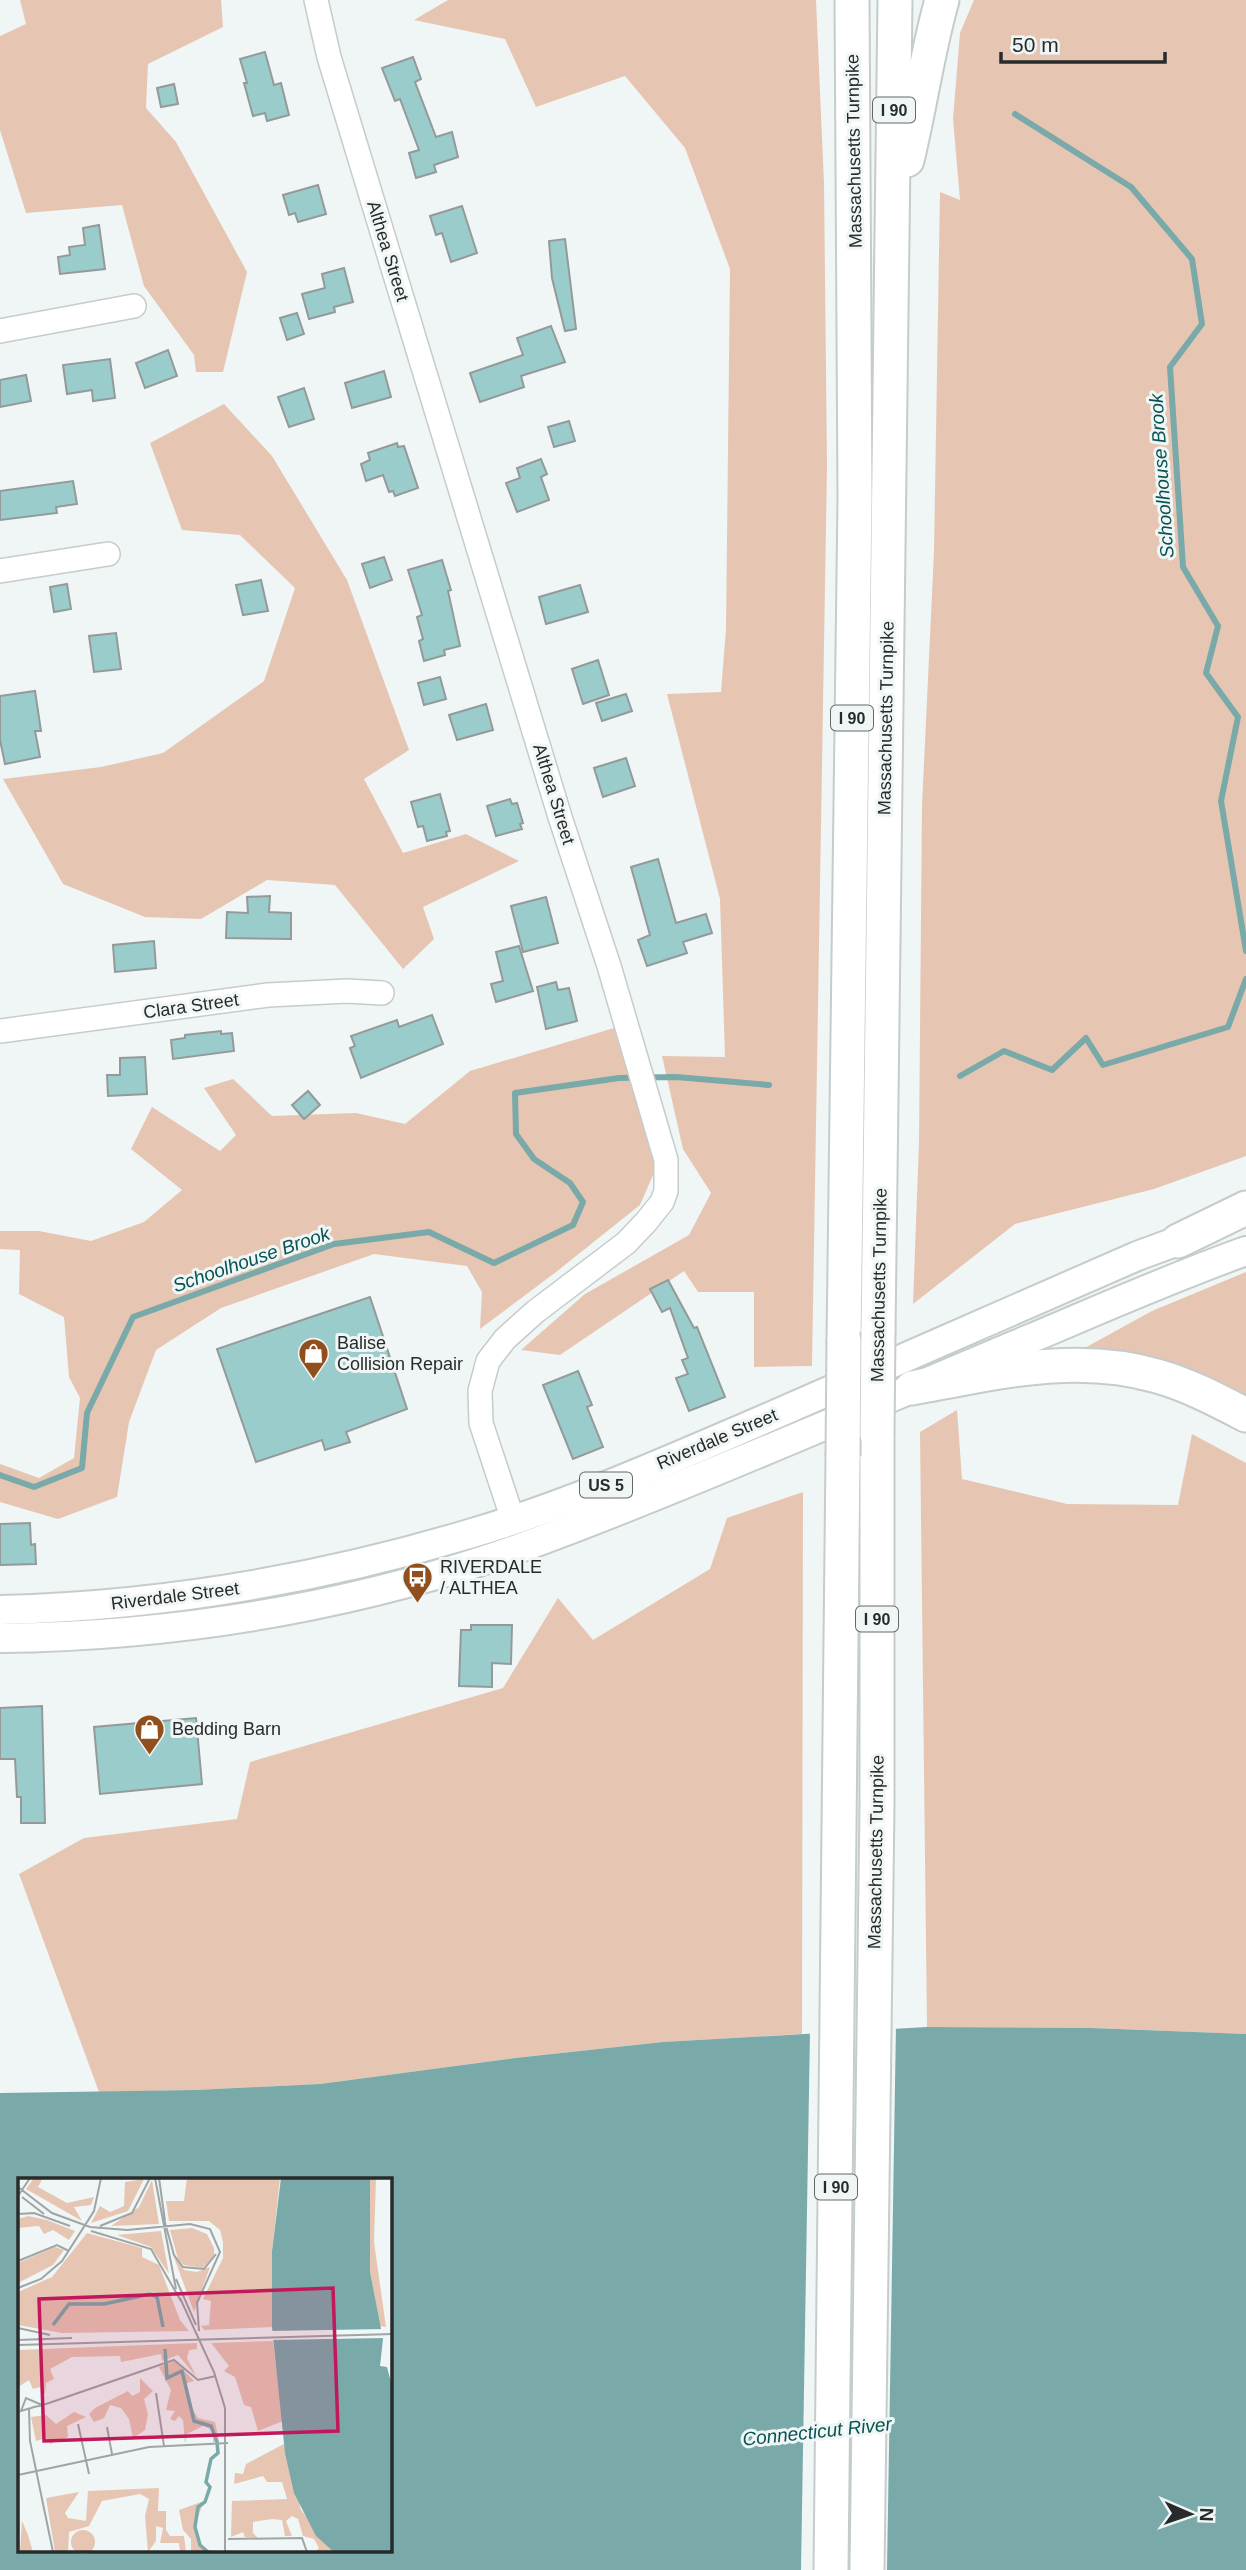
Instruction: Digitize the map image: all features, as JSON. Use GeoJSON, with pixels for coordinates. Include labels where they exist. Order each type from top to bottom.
{"type":"FeatureCollection","features":[{"type":"Feature","properties":{"kind":"highway"},"geometry":{"type":"LineString","coordinates":[[844,0],[853,95]]}},
{"type":"Feature","properties":{"kind":"highway","name":"Massachusetts Turnpike"},"geometry":{"type":"LineString","coordinates":[[831,2570],[855,498],[852,0]]}},
{"type":"Feature","properties":{"kind":"highway","name":"Massachusetts Turnpike"},"geometry":{"type":"LineString","coordinates":[[867,2570],[877,1804],[878,1332],[895,0]]}},
{"type":"Feature","properties":{"kind":"highway"},"geometry":{"type":"LineString","coordinates":[[892,220],[942,0]]}},
{"type":"Feature","properties":{"kind":"highway"},"geometry":{"type":"LineString","coordinates":[[1178,1241],[1246,1208]]}},
{"type":"Feature","properties":{"kind":"highway"},"geometry":{"type":"LineString","coordinates":[[912,1388],[1026,1368],[1108,1366],[1158,1376],[1246,1415]]}},
{"type":"Feature","properties":{"kind":"main road","name":"Riverdale Street"},"geometry":{"type":"LineString","coordinates":[[0,1610],[158,1600],[250,1587],[355,1566],[513,1520],[642,1471],[1178,1241],[1246,1216]]}},
{"type":"Feature","properties":{"kind":"main road","name":"Riverdale Street"},"geometry":{"type":"LineString","coordinates":[[0,1638],[92,1634],[228,1621],[328,1603],[494,1558],[559,1534],[1149,1288],[1246,1251]]}},
{"type":"Feature","properties":{"kind":"street","name":"Althea Street"},"geometry":{"type":"LineString","coordinates":[[316,0],[329,57],[640,1067],[666,1160],[668,1181],[662,1202],[626,1244],[535,1312],[496,1349],[484,1370],[479,1401],[481,1423],[513,1520]]}},
{"type":"Feature","properties":{"kind":"street"},"geometry":{"type":"LineString","coordinates":[[0,331],[134,306]]}},
{"type":"Feature","properties":{"kind":"street"},"geometry":{"type":"LineString","coordinates":[[0,571],[108,554]]}},
{"type":"Feature","properties":{"kind":"street","name":"Clara Street"},"geometry":{"type":"LineString","coordinates":[[0,1031],[268,995],[347,991],[382,993]]}},
{"type":"Feature","properties":{"kind":"shaded area"},"geometry":{"type":"Polygon","coordinates":[[[20,0],[221,0],[223,27],[148,64],[146,108],[176,142],[247,272],[223,372],[196,372],[194,355],[144,286],[122,205],[26,213],[0,130],[0,36],[26,24],[20,0]]]}},
{"type":"Feature","properties":{"kind":"shaded area"},"geometry":{"type":"Polygon","coordinates":[[[448,0],[816,0],[824,183],[827,466],[812,1366],[754,1367],[754,1292],[698,1292],[684,1271],[560,1355],[521,1350],[585,1294],[689,1235],[711,1193],[683,1149],[662,1056],[725,1057],[720,899],[667,694],[721,692],[726,629],[730,269],[685,148],[625,76],[536,107],[505,39],[414,20],[448,0]]]}},
{"type":"Feature","properties":{"kind":"shaded area"},"geometry":{"type":"Polygon","coordinates":[[[974,0],[1246,0],[1246,1156],[1154,1189],[1015,1224],[913,1304],[919,1143],[922,805],[934,552],[940,192],[960,200],[953,119],[960,33],[974,0]]]}},
{"type":"Feature","properties":{"kind":"shaded area"},"geometry":{"type":"Polygon","coordinates":[[[224,404],[272,456],[347,580],[409,750],[364,779],[403,853],[466,834],[519,861],[423,907],[434,939],[403,969],[335,885],[267,880],[201,919],[145,917],[63,884],[3,779],[101,767],[163,753],[264,681],[295,588],[240,535],[182,530],[150,443],[224,404]]]}},
{"type":"Feature","properties":{"kind":"shaded area"},"geometry":{"type":"Polygon","coordinates":[[[614,1028],[656,1168],[640,1205],[556,1272],[480,1329],[482,1292],[467,1266],[374,1254],[221,1308],[156,1350],[129,1422],[117,1497],[58,1519],[0,1502],[0,1464],[39,1478],[74,1458],[80,1398],[69,1377],[64,1317],[19,1294],[20,1250],[0,1249],[0,1231],[39,1231],[91,1241],[144,1222],[182,1190],[131,1149],[152,1107],[220,1151],[236,1135],[204,1088],[233,1079],[272,1116],[356,1113],[405,1124],[470,1071],[614,1028]]]}},
{"type":"Feature","properties":{"kind":"shaded area"},"geometry":{"type":"Polygon","coordinates":[[[1246,1272],[1246,1399],[1081,1350],[1152,1311],[1246,1272]]]}},
{"type":"Feature","properties":{"kind":"shaded area"},"geometry":{"type":"Polygon","coordinates":[[[957,1410],[962,1479],[1067,1504],[1178,1505],[1192,1434],[1246,1463],[1246,2034],[1091,2028],[927,2027],[920,1432],[957,1410]]]}},
{"type":"Feature","properties":{"kind":"shaded area"},"geometry":{"type":"Polygon","coordinates":[[[803,1492],[802,2034],[663,2042],[515,2058],[320,2084],[99,2092],[19,1874],[84,1838],[237,1819],[250,1762],[503,1688],[558,1598],[593,1640],[710,1569],[727,1518],[803,1492]]]}},
{"type":"Feature","properties":{"kind":"water","name":"Connecticut River"},"geometry":{"type":"Polygon","coordinates":[[[927,2027],[1091,2028],[1246,2034],[1246,2570],[0,2570],[0,2093],[195,2090],[320,2084],[515,2058],[663,2042],[927,2027]]]}},
{"type":"Feature","properties":{"kind":"pier"},"geometry":{"type":"Polygon","coordinates":[[[896,2025],[887,2570],[801,2570],[810,2030],[896,2025]]]}},
{"type":"Feature","properties":{"kind":"building"},"geometry":{"type":"Polygon","coordinates":[[[265,52],[274,85],[281,83],[289,115],[267,121],[265,113],[253,116],[240,59],[265,52]]]}},
{"type":"Feature","properties":{"kind":"building"},"geometry":{"type":"Polygon","coordinates":[[[413,57],[421,79],[415,82],[436,137],[452,132],[458,157],[434,165],[436,172],[416,178],[409,153],[419,150],[400,99],[395,101],[382,68],[413,57]]]}},
{"type":"Feature","properties":{"kind":"building"},"geometry":{"type":"Polygon","coordinates":[[[174,84],[178,104],[161,107],[157,88],[174,84]]]}},
{"type":"Feature","properties":{"kind":"building"},"geometry":{"type":"Polygon","coordinates":[[[318,185],[326,214],[298,222],[295,213],[289,215],[283,195],[318,185]]]}},
{"type":"Feature","properties":{"kind":"building"},"geometry":{"type":"Polygon","coordinates":[[[462,206],[477,253],[451,262],[442,233],[436,235],[430,216],[462,206]]]}},
{"type":"Feature","properties":{"kind":"building"},"geometry":{"type":"Polygon","coordinates":[[[99,225],[105,269],[60,274],[58,257],[70,255],[69,247],[85,245],[83,228],[99,225]]]}},
{"type":"Feature","properties":{"kind":"building"},"geometry":{"type":"Polygon","coordinates":[[[565,239],[576,329],[565,331],[552,278],[549,241],[565,239]]]}},
{"type":"Feature","properties":{"kind":"building"},"geometry":{"type":"Polygon","coordinates":[[[344,268],[353,302],[334,307],[335,312],[309,319],[302,294],[325,288],[322,274],[344,268]]]}},
{"type":"Feature","properties":{"kind":"building"},"geometry":{"type":"Polygon","coordinates":[[[297,313],[304,334],[287,340],[280,318],[297,313]]]}},
{"type":"Feature","properties":{"kind":"building"},"geometry":{"type":"Polygon","coordinates":[[[551,326],[565,362],[521,376],[524,387],[480,402],[470,373],[523,355],[517,338],[551,326]]]}},
{"type":"Feature","properties":{"kind":"building"},"geometry":{"type":"Polygon","coordinates":[[[168,350],[177,376],[145,388],[136,363],[168,350]]]}},
{"type":"Feature","properties":{"kind":"building"},"geometry":{"type":"Polygon","coordinates":[[[110,359],[115,398],[93,401],[92,390],[67,394],[63,365],[110,359]]]}},
{"type":"Feature","properties":{"kind":"building"},"geometry":{"type":"Polygon","coordinates":[[[384,371],[391,397],[352,408],[345,383],[384,371]]]}},
{"type":"Feature","properties":{"kind":"building"},"geometry":{"type":"Polygon","coordinates":[[[26,375],[31,401],[0,407],[0,380],[26,375]]]}},
{"type":"Feature","properties":{"kind":"building"},"geometry":{"type":"Polygon","coordinates":[[[304,388],[314,419],[289,427],[278,397],[304,388]]]}},
{"type":"Feature","properties":{"kind":"building"},"geometry":{"type":"Polygon","coordinates":[[[569,421],[575,441],[554,447],[548,427],[569,421]]]}},
{"type":"Feature","properties":{"kind":"building"},"geometry":{"type":"Polygon","coordinates":[[[397,443],[398,447],[404,446],[418,488],[395,496],[393,491],[389,492],[383,475],[366,481],[361,464],[370,460],[368,453],[397,443]]]}},
{"type":"Feature","properties":{"kind":"building"},"geometry":{"type":"Polygon","coordinates":[[[541,459],[547,474],[541,477],[549,500],[517,512],[506,483],[520,478],[517,468],[541,459]]]}},
{"type":"Feature","properties":{"kind":"building"},"geometry":{"type":"Polygon","coordinates":[[[73,481],[77,504],[56,507],[57,513],[0,520],[0,491],[73,481]]]}},
{"type":"Feature","properties":{"kind":"building"},"geometry":{"type":"Polygon","coordinates":[[[384,557],[392,580],[370,588],[362,564],[384,557]]]}},
{"type":"Feature","properties":{"kind":"building"},"geometry":{"type":"Polygon","coordinates":[[[442,560],[451,590],[448,591],[460,646],[444,650],[445,655],[424,661],[419,641],[423,639],[417,617],[422,615],[408,570],[442,560]]]}},
{"type":"Feature","properties":{"kind":"building"},"geometry":{"type":"Polygon","coordinates":[[[261,580],[268,611],[243,615],[236,585],[261,580]]]}},
{"type":"Feature","properties":{"kind":"building"},"geometry":{"type":"Polygon","coordinates":[[[67,584],[71,609],[54,612],[50,587],[67,584]]]}},
{"type":"Feature","properties":{"kind":"building"},"geometry":{"type":"Polygon","coordinates":[[[580,585],[588,612],[546,624],[539,597],[580,585]]]}},
{"type":"Feature","properties":{"kind":"building"},"geometry":{"type":"Polygon","coordinates":[[[116,633],[121,669],[94,672],[89,636],[116,633]]]}},
{"type":"Feature","properties":{"kind":"building"},"geometry":{"type":"Polygon","coordinates":[[[598,660],[609,695],[583,704],[572,669],[598,660]]]}},
{"type":"Feature","properties":{"kind":"building"},"geometry":{"type":"Polygon","coordinates":[[[440,677],[446,699],[424,705],[418,683],[440,677]]]}},
{"type":"Feature","properties":{"kind":"building"},"geometry":{"type":"Polygon","coordinates":[[[35,691],[41,731],[35,731],[40,757],[5,764],[0,740],[0,696],[35,691]]]}},
{"type":"Feature","properties":{"kind":"building"},"geometry":{"type":"Polygon","coordinates":[[[626,694],[632,711],[602,721],[596,703],[626,694]]]}},
{"type":"Feature","properties":{"kind":"building"},"geometry":{"type":"Polygon","coordinates":[[[486,704],[493,730],[457,740],[449,715],[486,704]]]}},
{"type":"Feature","properties":{"kind":"building"},"geometry":{"type":"Polygon","coordinates":[[[626,758],[635,786],[603,797],[594,768],[626,758]]]}},
{"type":"Feature","properties":{"kind":"building"},"geometry":{"type":"Polygon","coordinates":[[[440,794],[450,831],[446,832],[447,836],[427,841],[423,826],[418,827],[411,802],[440,794]]]}},
{"type":"Feature","properties":{"kind":"building"},"geometry":{"type":"Polygon","coordinates":[[[510,799],[512,804],[517,803],[523,823],[520,824],[522,829],[496,836],[487,806],[510,799]]]}},
{"type":"Feature","properties":{"kind":"building"},"geometry":{"type":"Polygon","coordinates":[[[658,859],[676,923],[706,914],[712,933],[683,942],[687,953],[647,966],[638,940],[650,935],[631,867],[658,859]]]}},
{"type":"Feature","properties":{"kind":"building"},"geometry":{"type":"Polygon","coordinates":[[[270,896],[269,912],[291,913],[291,939],[226,938],[227,912],[248,913],[247,897],[270,896]]]}},
{"type":"Feature","properties":{"kind":"building"},"geometry":{"type":"Polygon","coordinates":[[[546,897],[558,943],[523,952],[511,906],[546,897]]]}},
{"type":"Feature","properties":{"kind":"building"},"geometry":{"type":"Polygon","coordinates":[[[154,941],[156,968],[115,972],[113,945],[154,941]]]}},
{"type":"Feature","properties":{"kind":"building"},"geometry":{"type":"Polygon","coordinates":[[[519,946],[533,991],[496,1002],[491,984],[503,981],[496,952],[519,946]]]}},
{"type":"Feature","properties":{"kind":"building"},"geometry":{"type":"Polygon","coordinates":[[[556,982],[558,990],[569,988],[577,1021],[546,1029],[537,987],[556,982]]]}},
{"type":"Feature","properties":{"kind":"building"},"geometry":{"type":"Polygon","coordinates":[[[432,1015],[443,1044],[361,1078],[350,1048],[355,1046],[351,1036],[397,1020],[399,1027],[432,1015]]]}},
{"type":"Feature","properties":{"kind":"building"},"geometry":{"type":"Polygon","coordinates":[[[221,1031],[221,1034],[232,1033],[234,1051],[173,1059],[171,1040],[185,1038],[185,1035],[221,1031]]]}},
{"type":"Feature","properties":{"kind":"building"},"geometry":{"type":"Polygon","coordinates":[[[145,1057],[147,1094],[108,1096],[107,1075],[120,1075],[120,1058],[145,1057]]]}},
{"type":"Feature","properties":{"kind":"building"},"geometry":{"type":"Polygon","coordinates":[[[308,1091],[320,1105],[304,1119],[292,1105],[308,1091]]]}},
{"type":"Feature","properties":{"kind":"building"},"geometry":{"type":"Polygon","coordinates":[[[668,1280],[694,1328],[697,1327],[725,1397],[689,1411],[676,1378],[688,1374],[682,1360],[688,1358],[670,1308],[662,1312],[650,1289],[668,1280]]]}},
{"type":"Feature","properties":{"kind":"building"},"geometry":{"type":"Polygon","coordinates":[[[370,1297],[407,1409],[346,1432],[350,1442],[325,1450],[322,1440],[256,1462],[217,1349],[370,1297]]]}},
{"type":"Feature","properties":{"kind":"building"},"geometry":{"type":"Polygon","coordinates":[[[578,1371],[592,1405],[587,1407],[603,1447],[573,1459],[543,1385],[578,1371]]]}},
{"type":"Feature","properties":{"kind":"building"},"geometry":{"type":"Polygon","coordinates":[[[30,1523],[31,1545],[35,1544],[36,1564],[0,1565],[0,1524],[30,1523]]]}},
{"type":"Feature","properties":{"kind":"building"},"geometry":{"type":"Polygon","coordinates":[[[471,1625],[512,1625],[511,1664],[492,1663],[492,1687],[459,1686],[461,1630],[471,1630],[471,1625]]]}},
{"type":"Feature","properties":{"kind":"building"},"geometry":{"type":"Polygon","coordinates":[[[42,1706],[45,1823],[21,1823],[21,1797],[17,1797],[15,1759],[0,1759],[0,1708],[42,1706]]]}},
{"type":"Feature","properties":{"kind":"building"},"geometry":{"type":"Polygon","coordinates":[[[196,1718],[202,1784],[100,1794],[94,1727],[196,1718]]]}},
{"type":"Feature","properties":{"kind":"waterway","name":"Schoolhouse Brook"},"geometry":{"type":"LineString","coordinates":[[1015,114],[1131,187],[1192,259],[1202,324],[1170,367],[1183,567],[1218,626],[1206,673],[1238,717],[1221,801],[1246,951]]}},
{"type":"Feature","properties":{"kind":"waterway","name":"Schoolhouse Brook"},"geometry":{"type":"LineString","coordinates":[[960,1076],[1004,1051],[1052,1070],[1086,1038],[1103,1065],[1228,1027],[1246,979]]}},
{"type":"Feature","properties":{"kind":"waterway","name":"Schoolhouse Brook"},"geometry":{"type":"LineString","coordinates":[[0,1475],[34,1487],[82,1468],[87,1413],[133,1317],[334,1244],[429,1232],[494,1263],[573,1225],[583,1202],[570,1183],[534,1159],[516,1134],[515,1093],[619,1078],[676,1077],[769,1085]]}},
{"type":"Feature","properties":{"kind":"place","name":"Balise Collision Repair"},"geometry":{"type":"Point","coordinates":[314,1380]}},
{"type":"Feature","properties":{"kind":"place","name":"RIVERDALE / ALTHEA"},"geometry":{"type":"Point","coordinates":[417,1604]}},
{"type":"Feature","properties":{"kind":"place","name":"Bedding Barn"},"geometry":{"type":"Point","coordinates":[149,1756]}}]}
